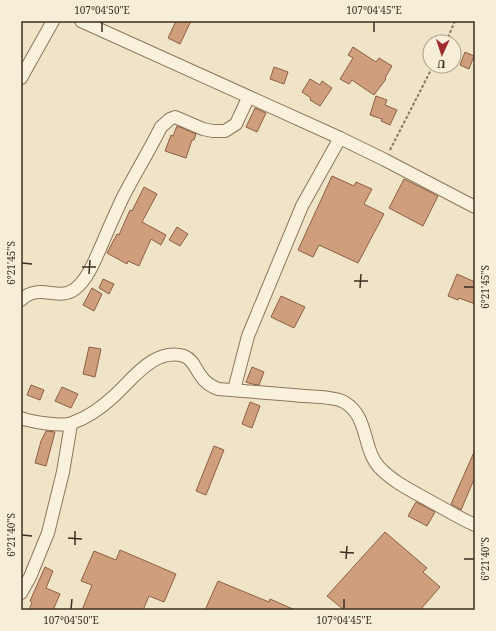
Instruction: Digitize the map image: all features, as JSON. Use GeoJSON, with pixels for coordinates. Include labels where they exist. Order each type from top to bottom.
{"type":"FeatureCollection","features":[{"type":"Feature","properties":{"kind":"street"},"geometry":{"type":"LineString","coordinates":[[21,78],[54,21]]}},
{"type":"Feature","properties":{"kind":"street"},"geometry":{"type":"LineString","coordinates":[[81,21],[248,98],[340,138],[475,208]]}},
{"type":"Feature","properties":{"kind":"street"},"geometry":{"type":"LineString","coordinates":[[21,300],[28,293],[36,292],[64,294],[75,289],[83,280],[123,197],[161,127],[170,119],[175,117],[203,129],[225,131],[236,124],[248,98]]}},
{"type":"Feature","properties":{"kind":"street"},"geometry":{"type":"LineString","coordinates":[[234,390],[248,336],[302,206],[340,138]]}},
{"type":"Feature","properties":{"kind":"street"},"geometry":{"type":"LineString","coordinates":[[21,418],[54,424],[71,424],[90,415],[113,398],[140,371],[156,359],[173,354],[185,356],[194,363],[200,376],[208,384],[218,389],[324,398],[343,402],[351,407],[358,415],[364,429],[369,449],[379,468],[399,484],[463,520],[475,525]]}},
{"type":"Feature","properties":{"kind":"street"},"geometry":{"type":"LineString","coordinates":[[21,593],[30,577],[48,533],[63,472],[71,424]]}},
{"type":"Feature","properties":{"kind":"path"},"geometry":{"type":"LineString","coordinates":[[449,34],[455,21]]}},
{"type":"Feature","properties":{"kind":"path"},"geometry":{"type":"LineString","coordinates":[[384,160],[429,74]]}},
{"type":"Feature","properties":{"kind":"building"},"geometry":{"type":"Polygon","coordinates":[[[176,21],[191,21],[180,44],[168,38],[176,21]]]}},
{"type":"Feature","properties":{"kind":"building"},"geometry":{"type":"Polygon","coordinates":[[[353,47],[376,62],[379,58],[392,66],[385,78],[386,79],[374,95],[352,80],[349,84],[340,79],[353,58],[348,55],[353,47]]]}},
{"type":"Feature","properties":{"kind":"building"},"geometry":{"type":"Polygon","coordinates":[[[465,52],[474,56],[469,69],[462,66],[462,60],[465,52]]]}},
{"type":"Feature","properties":{"kind":"building"},"geometry":{"type":"Polygon","coordinates":[[[274,67],[288,72],[284,84],[270,79],[274,67]]]}},
{"type":"Feature","properties":{"kind":"building"},"geometry":{"type":"Polygon","coordinates":[[[310,79],[320,85],[322,81],[332,88],[320,106],[310,100],[311,98],[302,92],[310,79]]]}},
{"type":"Feature","properties":{"kind":"building"},"geometry":{"type":"Polygon","coordinates":[[[376,96],[387,100],[385,105],[397,110],[390,125],[381,121],[382,119],[370,115],[376,96]]]}},
{"type":"Feature","properties":{"kind":"building"},"geometry":{"type":"Polygon","coordinates":[[[255,108],[266,113],[257,132],[246,127],[255,108]]]}},
{"type":"Feature","properties":{"kind":"building"},"geometry":{"type":"Polygon","coordinates":[[[177,126],[196,134],[194,140],[192,140],[186,158],[165,151],[171,135],[173,136],[177,126]]]}},
{"type":"Feature","properties":{"kind":"building"},"geometry":{"type":"Polygon","coordinates":[[[332,176],[354,186],[356,182],[372,189],[364,204],[384,214],[358,263],[319,245],[313,257],[298,250],[332,176]]]}},
{"type":"Feature","properties":{"kind":"building"},"geometry":{"type":"Polygon","coordinates":[[[404,179],[438,196],[423,226],[389,208],[404,179]]]}},
{"type":"Feature","properties":{"kind":"building"},"geometry":{"type":"Polygon","coordinates":[[[144,187],[157,194],[142,222],[166,235],[161,245],[151,239],[139,266],[128,261],[127,264],[107,253],[117,234],[119,235],[130,210],[132,211],[144,187]]]}},
{"type":"Feature","properties":{"kind":"building"},"geometry":{"type":"Polygon","coordinates":[[[177,227],[188,234],[180,246],[169,240],[177,227]]]}},
{"type":"Feature","properties":{"kind":"building"},"geometry":{"type":"Polygon","coordinates":[[[457,274],[475,282],[475,304],[459,298],[458,300],[448,296],[457,274]]]}},
{"type":"Feature","properties":{"kind":"building"},"geometry":{"type":"Polygon","coordinates":[[[103,279],[114,284],[109,294],[99,288],[103,279]]]}},
{"type":"Feature","properties":{"kind":"building"},"geometry":{"type":"Polygon","coordinates":[[[92,288],[102,294],[94,311],[83,305],[92,288]]]}},
{"type":"Feature","properties":{"kind":"building"},"geometry":{"type":"Polygon","coordinates":[[[281,296],[305,307],[294,328],[271,317],[281,296]]]}},
{"type":"Feature","properties":{"kind":"building"},"geometry":{"type":"Polygon","coordinates":[[[89,347],[101,349],[95,377],[83,374],[89,347]]]}},
{"type":"Feature","properties":{"kind":"building"},"geometry":{"type":"Polygon","coordinates":[[[252,367],[264,372],[259,385],[246,382],[252,367]]]}},
{"type":"Feature","properties":{"kind":"building"},"geometry":{"type":"Polygon","coordinates":[[[31,385],[44,390],[40,400],[27,395],[31,385]]]}},
{"type":"Feature","properties":{"kind":"building"},"geometry":{"type":"Polygon","coordinates":[[[62,387],[78,394],[71,408],[55,401],[62,387]]]}},
{"type":"Feature","properties":{"kind":"building"},"geometry":{"type":"Polygon","coordinates":[[[250,402],[260,406],[252,428],[242,424],[250,402]]]}},
{"type":"Feature","properties":{"kind":"building"},"geometry":{"type":"Polygon","coordinates":[[[46,431],[55,432],[46,466],[35,463],[41,441],[46,431]]]}},
{"type":"Feature","properties":{"kind":"building"},"geometry":{"type":"Polygon","coordinates":[[[214,446],[224,450],[206,495],[196,491],[214,446]]]}},
{"type":"Feature","properties":{"kind":"building"},"geometry":{"type":"Polygon","coordinates":[[[475,450],[475,477],[461,510],[451,504],[475,450]]]}},
{"type":"Feature","properties":{"kind":"building"},"geometry":{"type":"Polygon","coordinates":[[[416,502],[435,512],[427,526],[408,516],[416,502]]]}},
{"type":"Feature","properties":{"kind":"building"},"geometry":{"type":"Polygon","coordinates":[[[385,532],[427,568],[423,572],[440,587],[420,610],[344,610],[327,596],[385,532]]]}},
{"type":"Feature","properties":{"kind":"building"},"geometry":{"type":"Polygon","coordinates":[[[120,550],[176,574],[164,602],[149,596],[143,610],[82,610],[92,585],[81,581],[94,551],[116,560],[120,550]]]}},
{"type":"Feature","properties":{"kind":"building"},"geometry":{"type":"Polygon","coordinates":[[[45,567],[53,571],[46,588],[60,594],[53,610],[29,610],[32,602],[30,601],[45,567]]]}},
{"type":"Feature","properties":{"kind":"building"},"geometry":{"type":"Polygon","coordinates":[[[218,581],[269,602],[270,599],[295,610],[205,610],[218,581]]]}}]}
